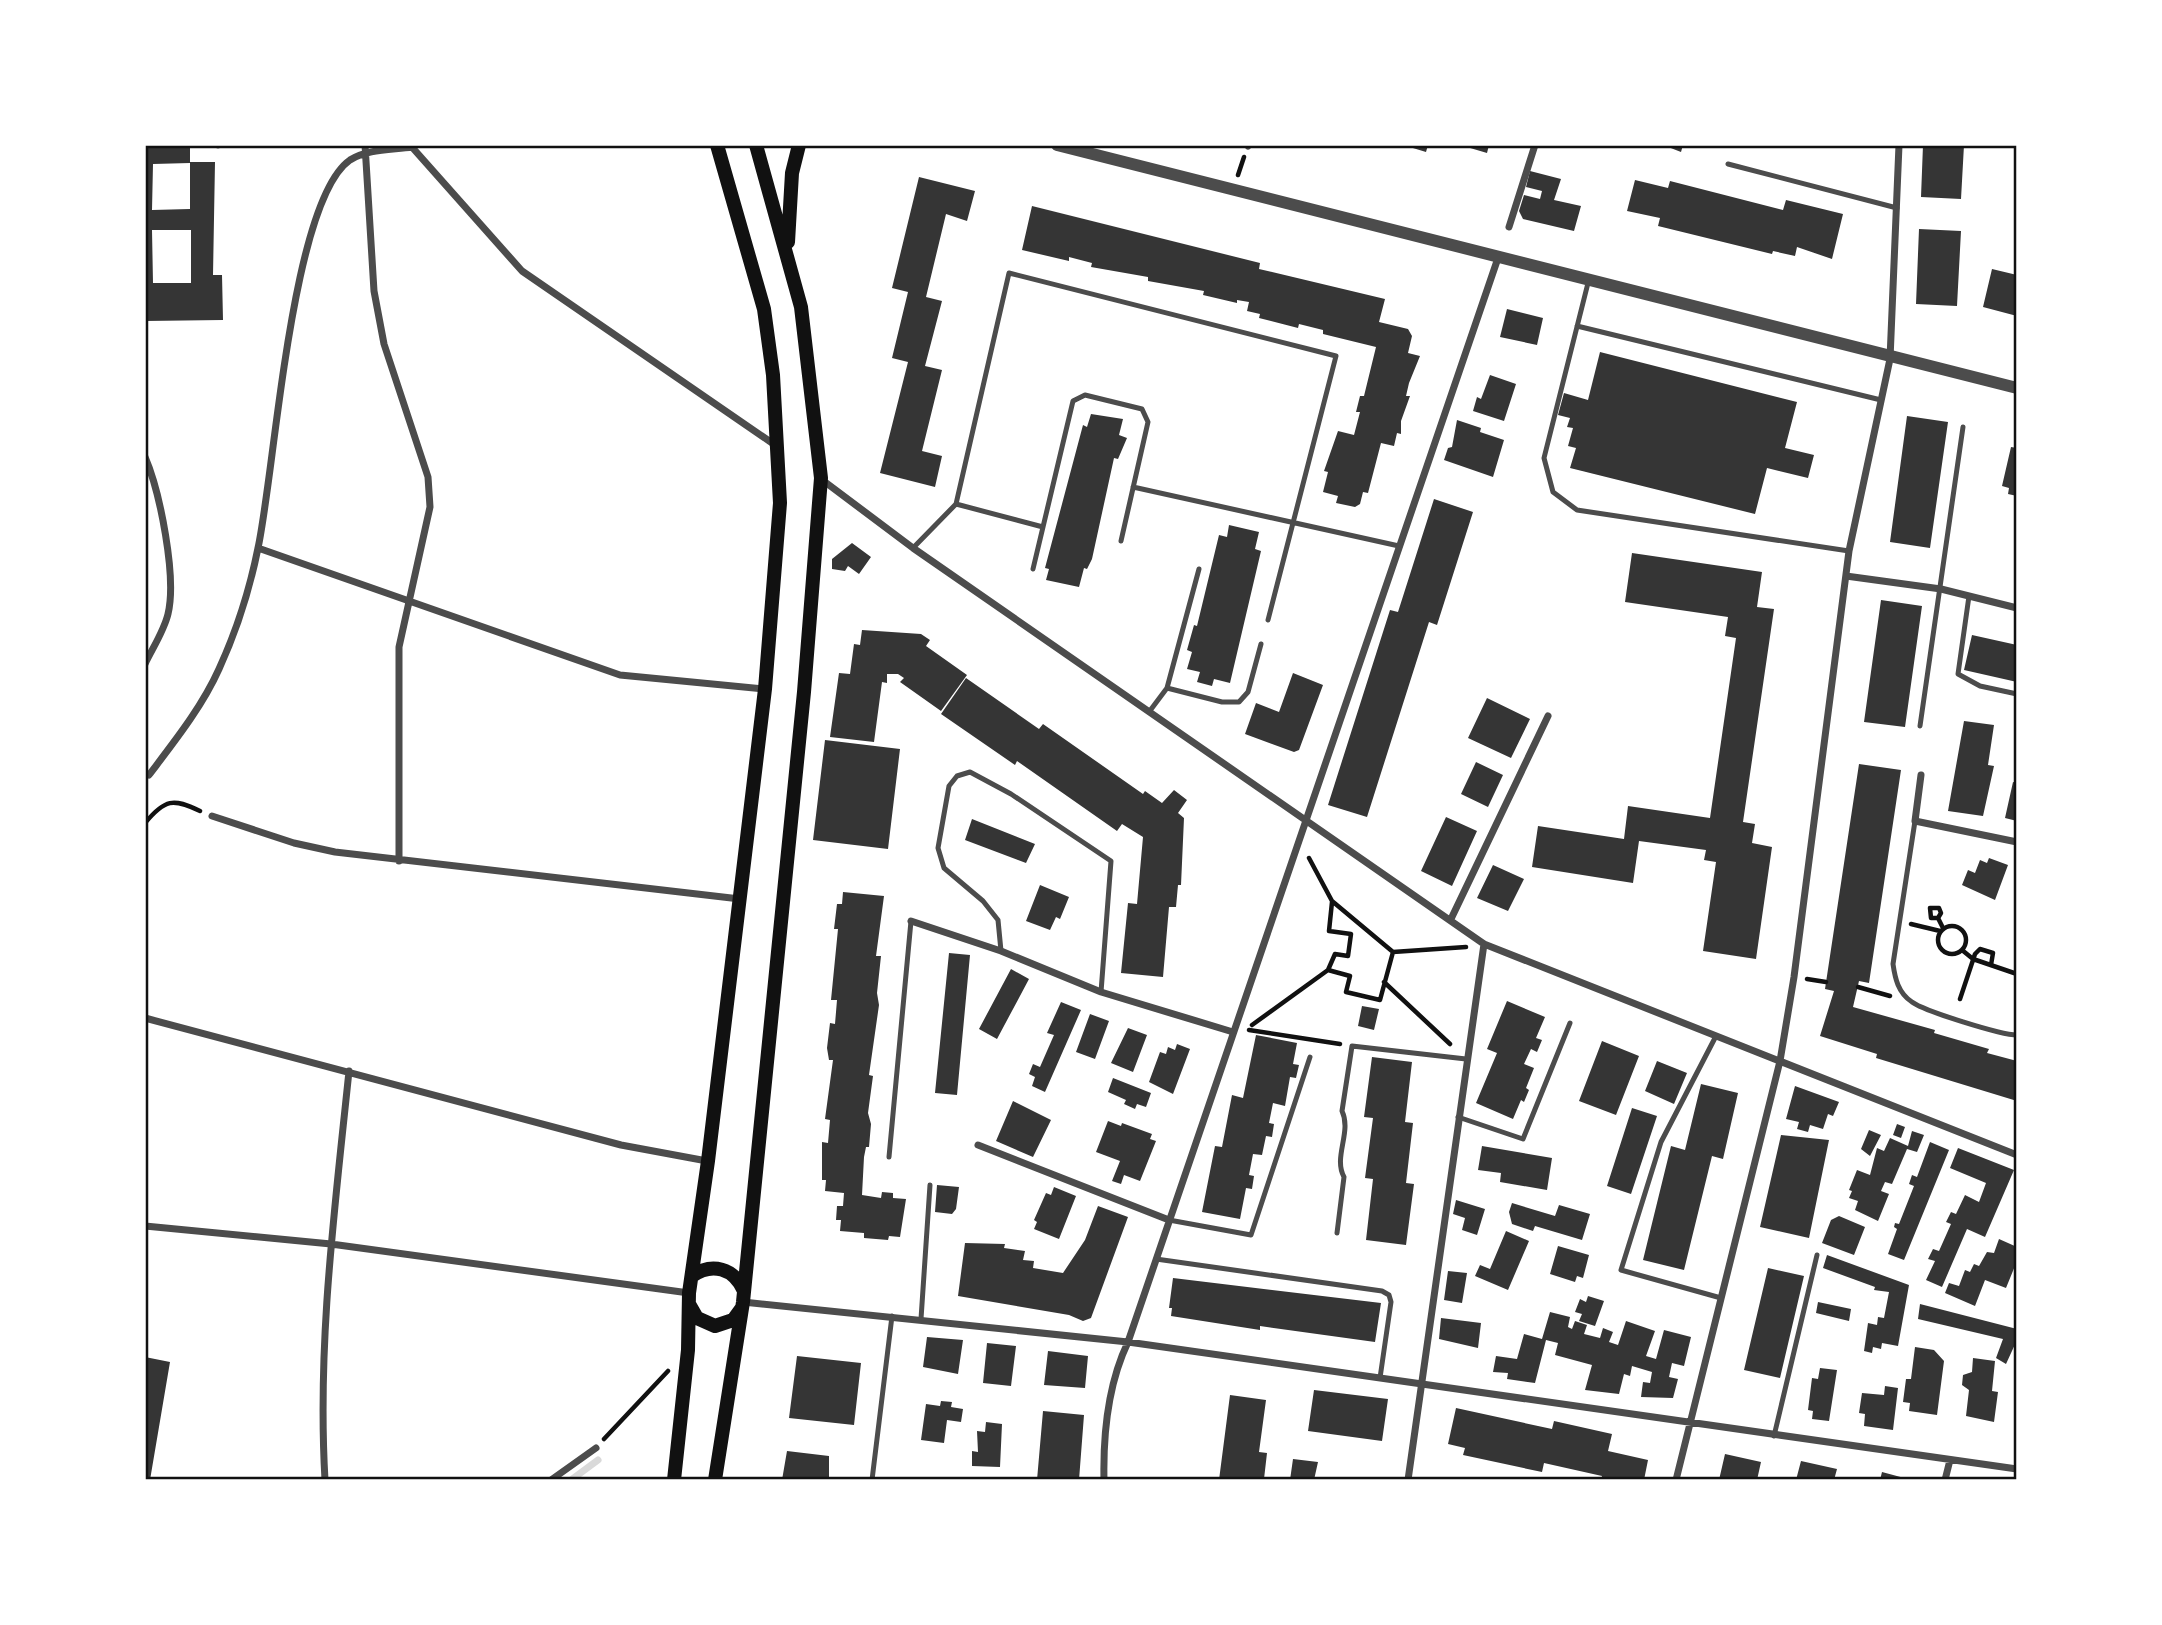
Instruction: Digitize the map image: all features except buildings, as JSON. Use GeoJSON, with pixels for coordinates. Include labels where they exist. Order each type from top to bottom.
{"type":"FeatureCollection","features":[{"type":"Feature","properties":{"kind":"main road"},"geometry":{"type":"LineString","coordinates":[[674,1480],[688,1350],[689,1298],[765,689],[779,516],[779,447],[764,309],[717,145]]}},
{"type":"Feature","properties":{"kind":"main road"},"geometry":{"type":"LineString","coordinates":[[715,1480],[743,1301],[804,692],[821,478],[801,307],[756,145]]}},
{"type":"Feature","properties":{"kind":"main road"},"geometry":{"type":"LineString","coordinates":[[788,257],[792,173],[799,145]]}},
{"type":"Feature","properties":{"kind":"main road"},"geometry":{"type":"LineString","coordinates":[[689,1298],[697,1318],[715,1326],[733,1320],[743,1301],[737,1279],[721,1269],[707,1268],[692,1276]]}},
{"type":"Feature","properties":{"kind":"street"},"geometry":{"type":"LineString","coordinates":[[1057,145],[1499,255],[1890,359],[2017,388]]}},
{"type":"Feature","properties":{"kind":"street"},"geometry":{"type":"LineString","coordinates":[[1509,227],[1535,145]]}},
{"type":"Feature","properties":{"kind":"street"},"geometry":{"type":"LineString","coordinates":[[1676,1480],[1780,1061],[1794,977],[1849,551],[1890,359],[1899,145]]}},
{"type":"Feature","properties":{"kind":"street"},"geometry":{"type":"LineString","coordinates":[[149,775],[219,670],[258,548],[292,327],[311,226],[324,196],[349,161],[366,149],[411,146],[522,271],[779,447]]}},
{"type":"Feature","properties":{"kind":"street"},"geometry":{"type":"LineString","coordinates":[[366,149],[374,290],[382,331],[428,477],[430,507],[399,646],[399,861]]}},
{"type":"Feature","properties":{"kind":"street"},"geometry":{"type":"LineString","coordinates":[[1104,1480],[1114,1371],[1128,1342],[1499,255]]}},
{"type":"Feature","properties":{"kind":"street"},"geometry":{"type":"LineString","coordinates":[[145,457],[155,479],[168,561],[168,614],[145,664]]}},
{"type":"Feature","properties":{"kind":"street"},"geometry":{"type":"LineString","coordinates":[[821,478],[914,548],[1484,944],[2017,1155]]}},
{"type":"Feature","properties":{"kind":"street"},"geometry":{"type":"LineString","coordinates":[[258,548],[620,675],[765,689]]}},
{"type":"Feature","properties":{"kind":"street"},"geometry":{"type":"LineString","coordinates":[[1846,576],[1941,589],[2017,608]]}},
{"type":"Feature","properties":{"kind":"street"},"geometry":{"type":"LineString","coordinates":[[1451,919],[1548,716]]}},
{"type":"Feature","properties":{"kind":"street"},"geometry":{"type":"LineString","coordinates":[[1922,775],[1915,821],[2017,842]]}},
{"type":"Feature","properties":{"kind":"street"},"geometry":{"type":"LineString","coordinates":[[212,816],[294,843],[399,861],[740,900]]}},
{"type":"Feature","properties":{"kind":"street"},"geometry":{"type":"LineString","coordinates":[[911,921],[1001,951],[1101,992],[1233,1032]]}},
{"type":"Feature","properties":{"kind":"street"},"geometry":{"type":"LineString","coordinates":[[1408,1480],[1484,944]]}},
{"type":"Feature","properties":{"kind":"street"},"geometry":{"type":"LineString","coordinates":[[145,1018],[621,1145],[708,1161]]}},
{"type":"Feature","properties":{"kind":"street"},"geometry":{"type":"LineString","coordinates":[[325,1480],[321,1394],[331,1244],[349,1071]]}},
{"type":"Feature","properties":{"kind":"street"},"geometry":{"type":"LineString","coordinates":[[978,1145],[1169,1220]]}},
{"type":"Feature","properties":{"kind":"street"},"geometry":{"type":"LineString","coordinates":[[145,1226],[331,1244],[689,1298]]}},
{"type":"Feature","properties":{"kind":"street"},"geometry":{"type":"LineString","coordinates":[[743,1301],[1128,1342],[2017,1469]]}},
{"type":"Feature","properties":{"kind":"street"},"geometry":{"type":"LineString","coordinates":[[551,1480],[596,1448]]}},
{"type":"Feature","properties":{"kind":"street"},"geometry":{"type":"LineString","coordinates":[[1945,1480],[1950,1460]]}},
{"type":"Feature","properties":{"kind":"lane"},"geometry":{"type":"LineString","coordinates":[[1728,164],[1897,208]]}},
{"type":"Feature","properties":{"kind":"lane"},"geometry":{"type":"LineString","coordinates":[[914,548],[956,504],[1009,273],[1336,356],[1268,620]]}},
{"type":"Feature","properties":{"kind":"lane"},"geometry":{"type":"LineString","coordinates":[[1589,279],[1544,458],[1553,492],[1562,502],[1577,510],[1849,551]]}},
{"type":"Feature","properties":{"kind":"lane"},"geometry":{"type":"LineString","coordinates":[[1577,326],[1881,400]]}},
{"type":"Feature","properties":{"kind":"lane"},"geometry":{"type":"LineString","coordinates":[[1032,569],[1073,401],[1085,395],[1142,409],[1148,422],[1121,541]]}},
{"type":"Feature","properties":{"kind":"lane"},"geometry":{"type":"LineString","coordinates":[[1920,726],[1964,427]]}},
{"type":"Feature","properties":{"kind":"lane"},"geometry":{"type":"LineString","coordinates":[[1133,487],[1399,546]]}},
{"type":"Feature","properties":{"kind":"lane"},"geometry":{"type":"LineString","coordinates":[[956,504],[1043,527]]}},
{"type":"Feature","properties":{"kind":"lane"},"geometry":{"type":"LineString","coordinates":[[1149,712],[1167,688],[1199,569]]}},
{"type":"Feature","properties":{"kind":"lane"},"geometry":{"type":"LineString","coordinates":[[1969,596],[1958,674],[1980,686],[2017,694]]}},
{"type":"Feature","properties":{"kind":"lane"},"geometry":{"type":"LineString","coordinates":[[1167,688],[1222,702],[1239,702],[1248,692],[1261,644]]}},
{"type":"Feature","properties":{"kind":"lane"},"geometry":{"type":"LineString","coordinates":[[1001,951],[998,920],[983,901],[944,868],[938,848],[948,786],[957,776],[970,772],[1002,788],[1111,861],[1101,992]]}},
{"type":"Feature","properties":{"kind":"lane"},"geometry":{"type":"LineString","coordinates":[[1915,821],[1894,964],[1895,980],[1911,1002],[2017,1035]]}},
{"type":"Feature","properties":{"kind":"lane"},"geometry":{"type":"LineString","coordinates":[[889,1157],[911,921]]}},
{"type":"Feature","properties":{"kind":"lane"},"geometry":{"type":"LineString","coordinates":[[1458,1117],[1522,1139],[1570,1023]]}},
{"type":"Feature","properties":{"kind":"lane"},"geometry":{"type":"LineString","coordinates":[[1716,1036],[1661,1142],[1621,1270],[1721,1298]]}},
{"type":"Feature","properties":{"kind":"lane"},"geometry":{"type":"LineString","coordinates":[[1337,1233],[1344,1177],[1340,1170],[1346,1120],[1342,1111],[1352,1046],[1466,1059]]}},
{"type":"Feature","properties":{"kind":"lane"},"geometry":{"type":"LineString","coordinates":[[1169,1220],[1251,1235],[1310,1057]]}},
{"type":"Feature","properties":{"kind":"lane"},"geometry":{"type":"LineString","coordinates":[[921,1319],[930,1185]]}},
{"type":"Feature","properties":{"kind":"lane"},"geometry":{"type":"LineString","coordinates":[[1774,1436],[1817,1255]]}},
{"type":"Feature","properties":{"kind":"lane"},"geometry":{"type":"LineString","coordinates":[[1156,1259],[1382,1291],[1389,1295],[1391,1302],[1380,1378]]}},
{"type":"Feature","properties":{"kind":"lane"},"geometry":{"type":"LineString","coordinates":[[872,1480],[892,1316]]}},
{"type":"Feature","properties":{"kind":"path"},"geometry":{"type":"LineString","coordinates":[[1233,189],[1249,146]]}},
{"type":"Feature","properties":{"kind":"path"},"geometry":{"type":"LineString","coordinates":[[145,823],[170,802],[177,800],[212,816]]}},
{"type":"Feature","properties":{"kind":"path"},"geometry":{"type":"LineString","coordinates":[[1299,840],[1332,901],[1393,952],[1450,950],[1484,944]]}},
{"type":"Feature","properties":{"kind":"path"},"geometry":{"type":"LineString","coordinates":[[1332,901],[1329,931],[1351,934],[1348,956],[1335,954],[1328,970],[1245,1030],[1352,1046]]}},
{"type":"Feature","properties":{"kind":"path"},"geometry":{"type":"LineString","coordinates":[[1900,921],[1942,930],[1955,926],[1964,931],[1966,940],[1962,950],[1951,954],[1943,951],[1938,942],[1942,930],[1938,918]]}},
{"type":"Feature","properties":{"kind":"path"},"geometry":{"type":"LineString","coordinates":[[1960,999],[1973,959],[1980,949],[1989,950],[1993,954],[1991,965]]}},
{"type":"Feature","properties":{"kind":"path"},"geometry":{"type":"LineString","coordinates":[[1962,950],[1973,959],[2017,974]]}},
{"type":"Feature","properties":{"kind":"path"},"geometry":{"type":"LineString","coordinates":[[1328,970],[1350,976],[1346,992],[1380,1000],[1393,952]]}},
{"type":"Feature","properties":{"kind":"path"},"geometry":{"type":"LineString","coordinates":[[1384,982],[1466,1059]]}},
{"type":"Feature","properties":{"kind":"path"},"geometry":{"type":"LineString","coordinates":[[1858,987],[1911,1002]]}},
{"type":"Feature","properties":{"kind":"path"},"geometry":{"type":"LineString","coordinates":[[596,1448],[688,1350]]}},
{"type":"Feature","properties":{"kind":"waterway"},"geometry":{"type":"LineString","coordinates":[[571,1480],[598,1460]]}}]}
